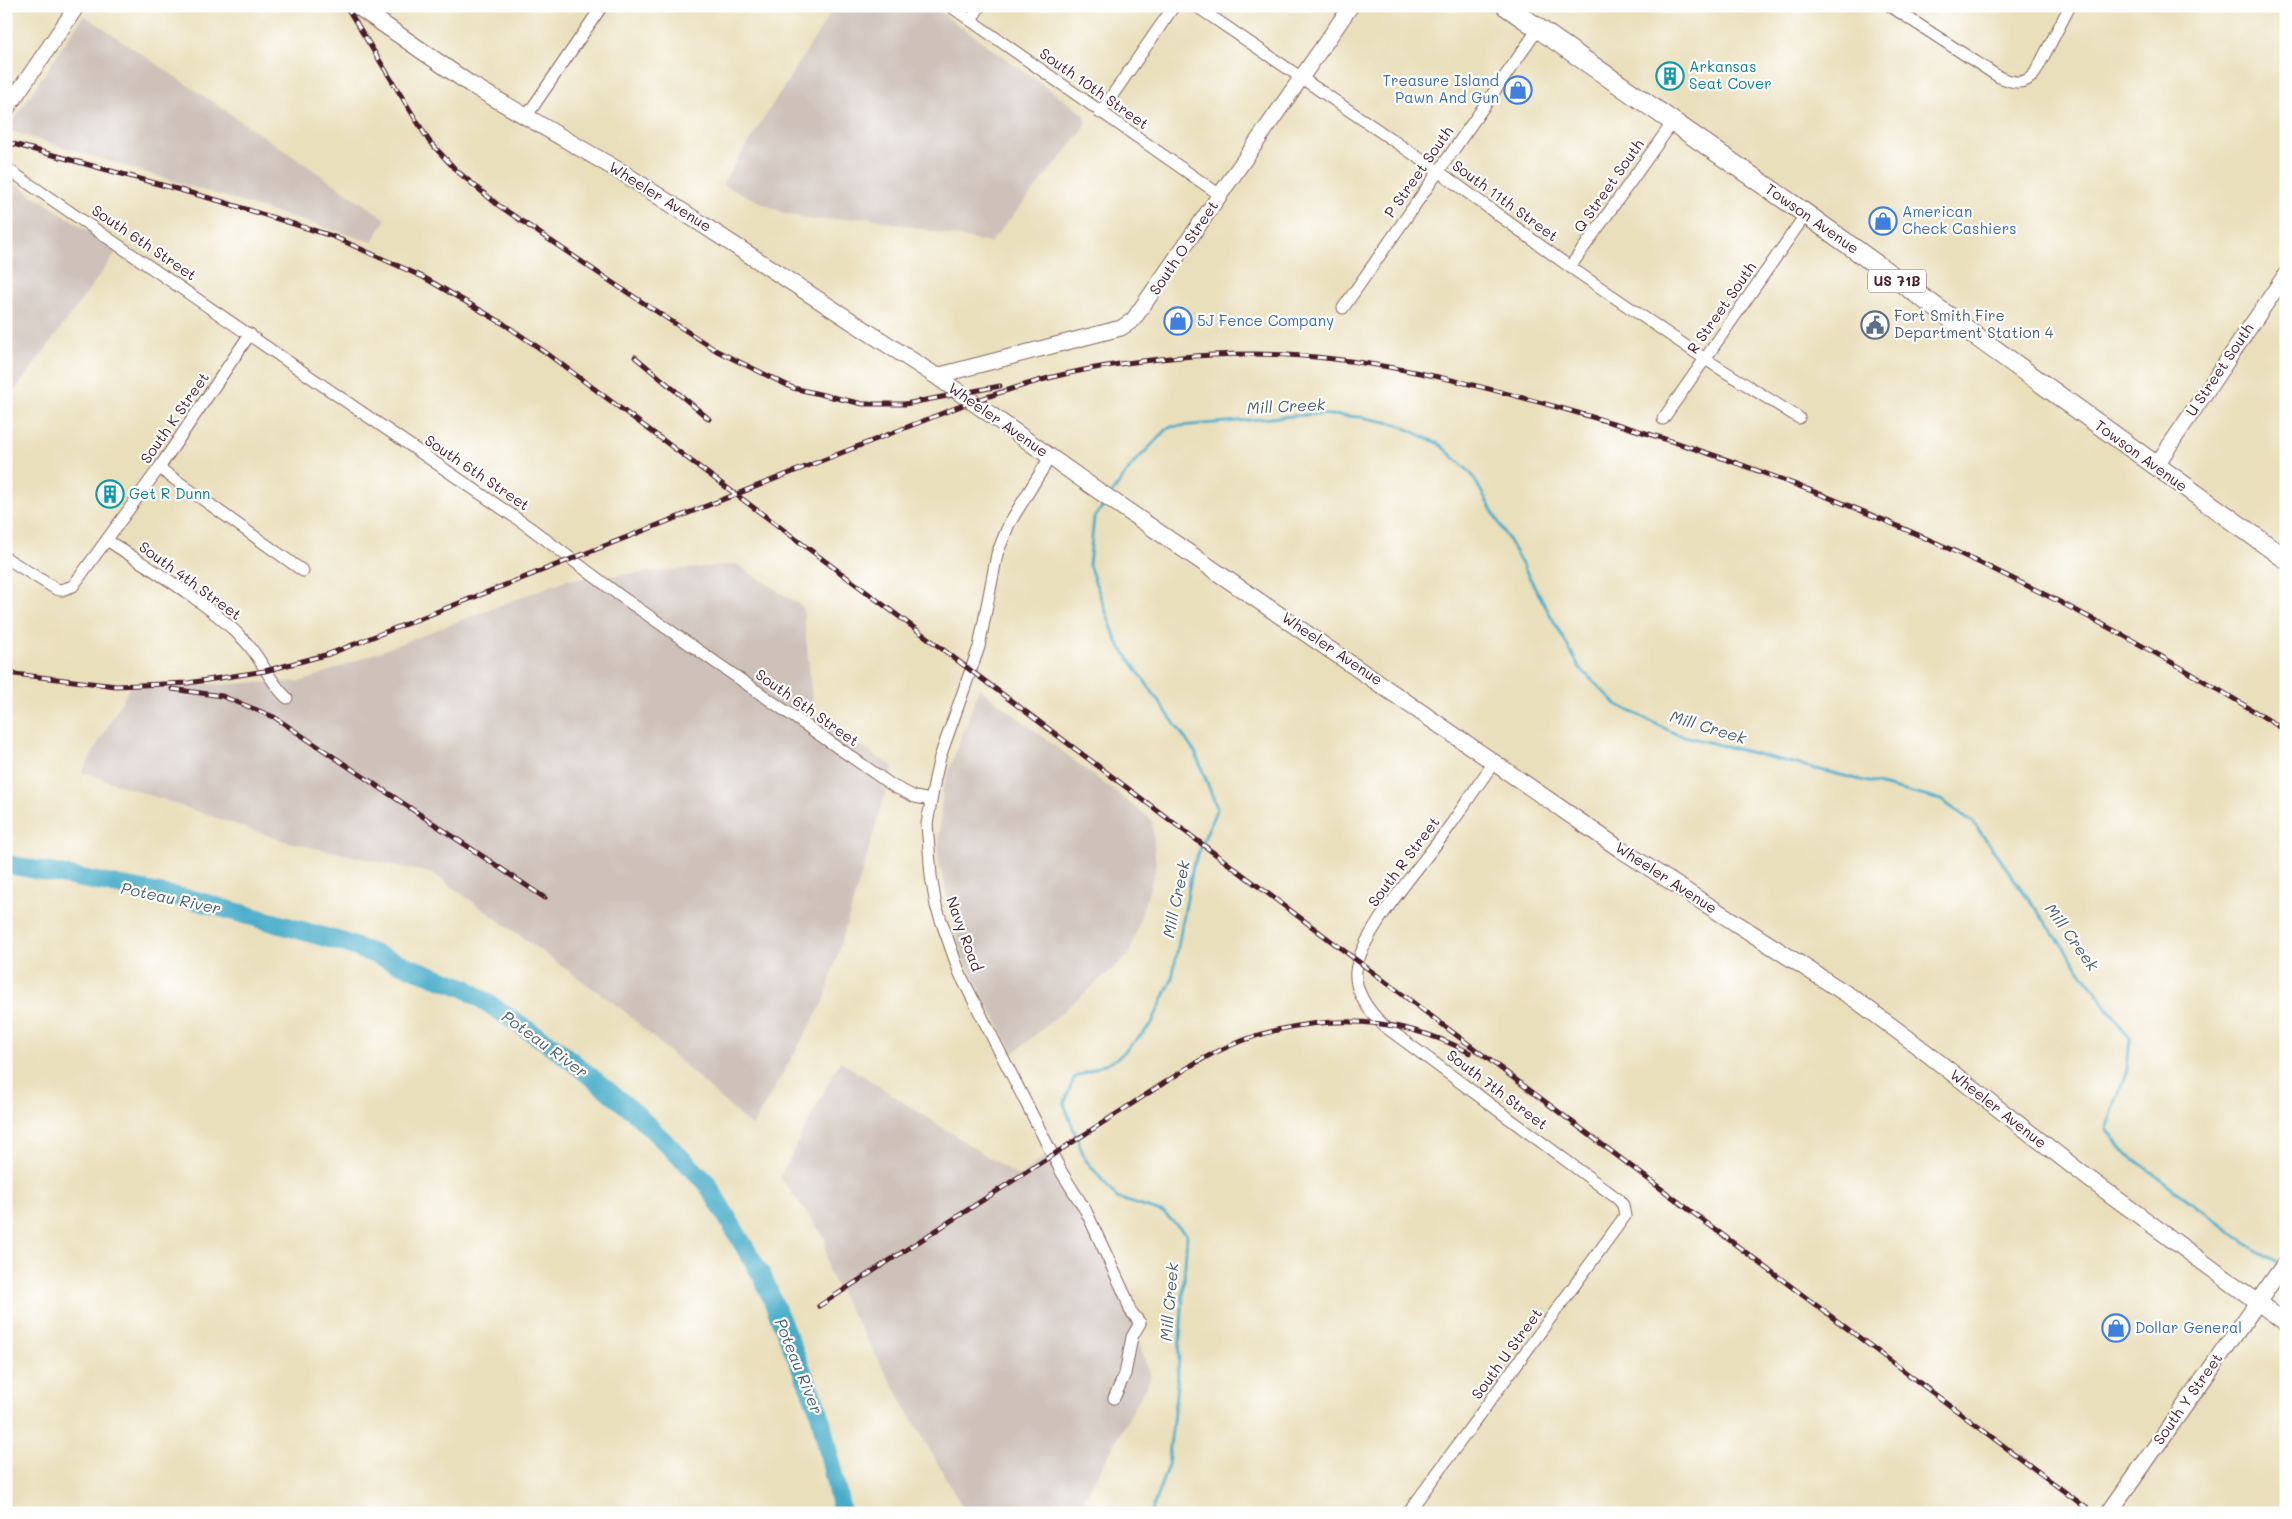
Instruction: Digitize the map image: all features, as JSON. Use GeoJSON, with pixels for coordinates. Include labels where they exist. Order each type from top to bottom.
{"type":"FeatureCollection","features":[{"type":"Feature","properties":{"kind":"main road","name":"Wheeler Avenue"},"geometry":{"type":"LineString","coordinates":[[357,6],[470,84],[631,178],[936,376],[1090,485],[1620,849],[1881,1018],[2088,1178],[2286,1323]]}},
{"type":"Feature","properties":{"kind":"main road","name":"Towson Avenue"},"geometry":{"type":"LineString","coordinates":[[1506,6],[1806,214],[2155,467],[2286,559]]}},
{"type":"Feature","properties":{"kind":"main road","name":"South Y Street"},"geometry":{"type":"LineString","coordinates":[[2109,1513],[2286,1262]]}},
{"type":"Feature","properties":{"kind":"street"},"geometry":{"type":"LineString","coordinates":[[6,110],[77,6]]}},
{"type":"Feature","properties":{"kind":"street"},"geometry":{"type":"LineString","coordinates":[[526,117],[602,6]]}},
{"type":"Feature","properties":{"kind":"street","name":"South 10th Street"},"geometry":{"type":"LineString","coordinates":[[950,6],[1100,113],[1220,195]]}},
{"type":"Feature","properties":{"kind":"street"},"geometry":{"type":"LineString","coordinates":[[971,20],[980,6]]}},
{"type":"Feature","properties":{"kind":"street"},"geometry":{"type":"LineString","coordinates":[[1100,113],[1174,6]]}},
{"type":"Feature","properties":{"kind":"street","name":"South 11th Street"},"geometry":{"type":"LineString","coordinates":[[1196,6],[1438,171],[1570,267],[1705,358],[1799,418]]}},
{"type":"Feature","properties":{"kind":"street","name":"South O Street"},"geometry":{"type":"LineString","coordinates":[[936,376],[1127,325],[1138,315],[1351,6]]}},
{"type":"Feature","properties":{"kind":"street"},"geometry":{"type":"LineString","coordinates":[[1890,6],[1999,77],[2011,82],[2021,83],[2030,79],[2035,73],[2070,6]]}},
{"type":"Feature","properties":{"kind":"street","name":"P Street South"},"geometry":{"type":"LineString","coordinates":[[1343,308],[1538,28]]}},
{"type":"Feature","properties":{"kind":"street","name":"Q Street South"},"geometry":{"type":"LineString","coordinates":[[1570,267],[1673,122]]}},
{"type":"Feature","properties":{"kind":"street","name":"South 6th Street"},"geometry":{"type":"LineString","coordinates":[[6,168],[529,527],[619,595],[893,786],[915,798],[931,800]]}},
{"type":"Feature","properties":{"kind":"street","name":"R Street South"},"geometry":{"type":"LineString","coordinates":[[1663,419],[1806,214]]}},
{"type":"Feature","properties":{"kind":"street","name":"U Street South"},"geometry":{"type":"LineString","coordinates":[[2155,467],[2286,274]]}},
{"type":"Feature","properties":{"kind":"street","name":"South K Street"},"geometry":{"type":"LineString","coordinates":[[6,558],[46,585],[61,590],[69,588],[77,581],[159,468],[250,334]]}},
{"type":"Feature","properties":{"kind":"street","name":"Navy Road"},"geometry":{"type":"LineString","coordinates":[[1050,457],[1009,524],[1002,540],[993,571],[979,647],[940,757],[927,824],[931,876],[936,906],[952,956],[1059,1167],[1086,1211],[1126,1295],[1130,1310],[1140,1324],[1132,1337],[1125,1374],[1114,1398]]}},
{"type":"Feature","properties":{"kind":"street"},"geometry":{"type":"LineString","coordinates":[[159,468],[303,571]]}},
{"type":"Feature","properties":{"kind":"street","name":"South 4th Street"},"geometry":{"type":"LineString","coordinates":[[107,540],[200,604],[231,628],[250,647],[268,675],[287,698]]}},
{"type":"Feature","properties":{"kind":"street","name":"South R Street"},"geometry":{"type":"LineString","coordinates":[[1358,988],[1356,972],[1369,937],[1494,761]]}},
{"type":"Feature","properties":{"kind":"street","name":"South 7th Street"},"geometry":{"type":"LineString","coordinates":[[1358,988],[1366,1005],[1382,1025],[1618,1199],[1625,1210]]}},
{"type":"Feature","properties":{"kind":"street","name":"South U Street"},"geometry":{"type":"LineString","coordinates":[[1408,1513],[1621,1223],[1625,1210]]}},
{"type":"Feature","properties":{"kind":"shaded area"},"geometry":{"type":"Polygon","coordinates":[[[835,6],[932,6],[1085,115],[1085,128],[990,243],[868,218],[816,220],[783,213],[722,184],[835,6]]]}},
{"type":"Feature","properties":{"kind":"shaded area"},"geometry":{"type":"Polygon","coordinates":[[[84,15],[386,219],[372,242],[7,130],[84,15]]]}},
{"type":"Feature","properties":{"kind":"shaded area"},"geometry":{"type":"Polygon","coordinates":[[[6,178],[118,250],[6,403],[6,178]]]}},
{"type":"Feature","properties":{"kind":"shaded area"},"geometry":{"type":"Polygon","coordinates":[[[736,564],[803,607],[814,716],[893,767],[824,1001],[752,1127],[623,1010],[434,874],[284,841],[82,772],[130,687],[303,681],[566,580],[736,564]]]}},
{"type":"Feature","properties":{"kind":"shaded area"},"geometry":{"type":"Polygon","coordinates":[[[979,688],[1152,820],[1156,867],[1129,955],[1014,1053],[963,958],[938,859],[942,791],[979,688]]]}},
{"type":"Feature","properties":{"kind":"shaded area"},"geometry":{"type":"Polygon","coordinates":[[[840,1061],[1019,1177],[1048,1153],[1111,1260],[1151,1377],[1077,1513],[966,1513],[828,1272],[825,1238],[780,1177],[840,1061]]]}},
{"type":"Feature","properties":{"kind":"waterway","name":"Mill Creek"},"geometry":{"type":"LineString","coordinates":[[1112,493],[1132,465],[1169,427],[1316,414],[1361,417],[1397,424],[1439,444],[1471,473],[1580,668],[1616,704],[1676,734],[1941,800],[1973,822],[2130,1039],[2127,1069],[2106,1129],[2122,1150],[2248,1245],[2279,1264]]}},
{"type":"Feature","properties":{"kind":"waterway","name":"Mill Creek"},"geometry":{"type":"LineString","coordinates":[[1106,502],[1094,518],[1089,565],[1117,642],[1196,754],[1217,808],[1193,866],[1172,979],[1151,1025],[1118,1058],[1074,1078],[1064,1104],[1085,1159],[1117,1198],[1164,1213],[1187,1235],[1177,1385],[1168,1465],[1151,1513]]}},
{"type":"Feature","properties":{"kind":"waterway","name":"Poteau River"},"geometry":{"type":"LineString","coordinates":[[6,864],[194,900],[342,942],[465,988],[558,1050],[634,1112],[706,1182],[763,1278],[819,1411],[842,1513]]}},
{"type":"Feature","properties":{"kind":"railway"},"geometry":{"type":"LineString","coordinates":[[346,6],[429,141],[457,171],[498,205],[717,351],[793,388],[863,404],[905,404],[1000,386]]}},
{"type":"Feature","properties":{"kind":"railway"},"geometry":{"type":"LineString","coordinates":[[6,142],[220,201],[332,236],[423,277],[504,324],[545,352],[785,531],[2093,1513]]}},
{"type":"Feature","properties":{"kind":"railway"},"geometry":{"type":"LineString","coordinates":[[6,673],[116,686],[188,683],[265,671],[329,654],[971,402],[1008,390],[1074,372],[1139,361],[1207,355],[1273,354],[1336,359],[1435,376],[1564,409],[1659,437],[1753,469],[1846,504],[1937,543],[2027,586],[2115,631],[2286,731]]}},
{"type":"Feature","properties":{"kind":"railway"},"geometry":{"type":"LineString","coordinates":[[635,357],[709,419]]}},
{"type":"Feature","properties":{"kind":"railway"},"geometry":{"type":"LineString","coordinates":[[172,689],[222,696],[274,717],[545,898]]}},
{"type":"Feature","properties":{"kind":"railway"},"geometry":{"type":"LineString","coordinates":[[819,1306],[1192,1065],[1224,1048],[1258,1035],[1330,1022],[1366,1023],[1401,1028],[1436,1038],[1470,1053]]}},
{"type":"Feature","properties":{"kind":"place","name":"Arkansas Seat Cover"},"geometry":{"type":"Point","coordinates":[1670,76]}},
{"type":"Feature","properties":{"kind":"place","name":"Treasure Island Pawn And Gun"},"geometry":{"type":"Point","coordinates":[1518,90]}},
{"type":"Feature","properties":{"kind":"place","name":"American Check Cashiers"},"geometry":{"type":"Point","coordinates":[1883,221]}},
{"type":"Feature","properties":{"kind":"place","name":"5J Fence Company"},"geometry":{"type":"Point","coordinates":[1178,321]}},
{"type":"Feature","properties":{"kind":"place","name":"Fort Smith Fire Department Station 4"},"geometry":{"type":"Point","coordinates":[1875,325]}},
{"type":"Feature","properties":{"kind":"place","name":"Get R Dunn"},"geometry":{"type":"Point","coordinates":[110,494]}},
{"type":"Feature","properties":{"kind":"place","name":"Dollar General"},"geometry":{"type":"Point","coordinates":[2116,1328]}}]}
